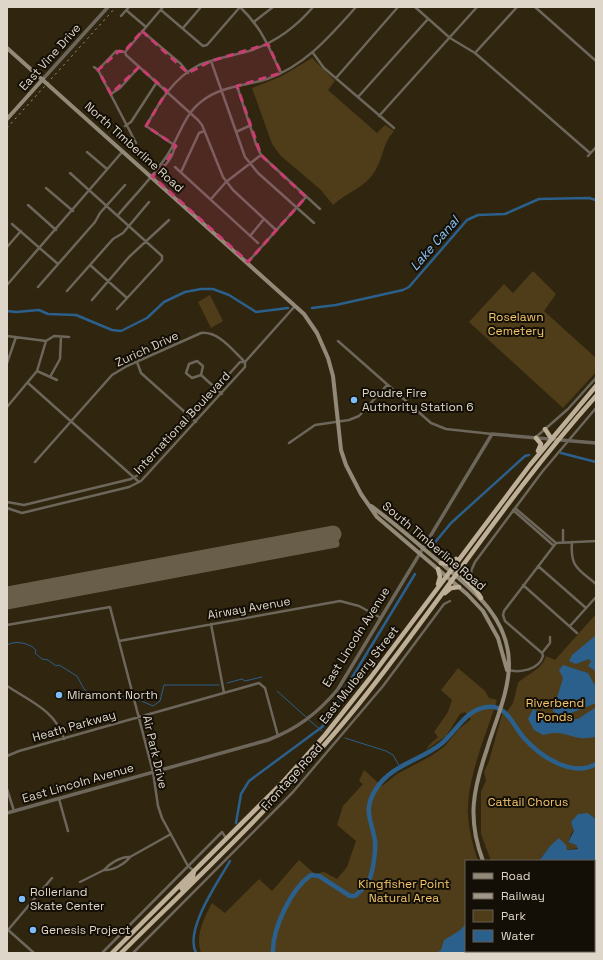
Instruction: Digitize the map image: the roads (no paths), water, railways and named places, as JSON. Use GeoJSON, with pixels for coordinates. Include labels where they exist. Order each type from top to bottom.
{"type":"FeatureCollection","features":[{"type":"Feature","properties":{"kind":"highway","name":"East Mulberry Street"},"geometry":{"type":"LineString","coordinates":[[112,953],[282,783],[325,735],[530,465],[596,386]]}},
{"type":"Feature","properties":{"kind":"highway","name":"East Mulberry Street"},"geometry":{"type":"LineString","coordinates":[[121,953],[258,816],[329,739],[410,636],[490,527],[559,439],[596,396]]}},
{"type":"Feature","properties":{"kind":"highway"},"geometry":{"type":"LineString","coordinates":[[545,429],[551,438]]}},
{"type":"Feature","properties":{"kind":"highway"},"geometry":{"type":"LineString","coordinates":[[530,465],[541,446],[540,442],[536,438]]}},
{"type":"Feature","properties":{"kind":"highway"},"geometry":{"type":"LineString","coordinates":[[440,563],[450,564],[455,560],[484,522],[491,516]]}},
{"type":"Feature","properties":{"kind":"highway"},"geometry":{"type":"LineString","coordinates":[[481,598],[476,590],[462,577],[461,572],[490,527]]}},
{"type":"Feature","properties":{"kind":"highway"},"geometry":{"type":"LineString","coordinates":[[412,622],[438,583],[440,576],[438,569]]}},
{"type":"Feature","properties":{"kind":"highway"},"geometry":{"type":"LineString","coordinates":[[410,636],[417,630],[446,591],[451,588],[459,587]]}},
{"type":"Feature","properties":{"kind":"highway"},"geometry":{"type":"LineString","coordinates":[[171,904],[194,876],[194,871],[204,866],[258,816]]}},
{"type":"Feature","properties":{"kind":"main road","name":"North Timberline Road"},"geometry":{"type":"LineString","coordinates":[[7,48],[296,306]]}},
{"type":"Feature","properties":{"kind":"main road","name":"East Vine Drive"},"geometry":{"type":"LineString","coordinates":[[7,120],[43,79]]}},
{"type":"Feature","properties":{"kind":"main road","name":"South Timberline Road"},"geometry":{"type":"LineString","coordinates":[[296,306],[317,333],[328,358],[333,376],[340,443],[346,465],[361,494],[378,517],[478,604],[492,625],[498,638],[507,670]]}},
{"type":"Feature","properties":{"kind":"main road","name":"South Timberline Road"},"geometry":{"type":"LineString","coordinates":[[369,504],[481,598],[494,616],[503,634],[508,660],[503,698],[477,778],[472,809],[475,837],[482,860]]}},
{"type":"Feature","properties":{"kind":"street","name":"East Vine Drive"},"geometry":{"type":"LineString","coordinates":[[43,79],[108,7]]}},
{"type":"Feature","properties":{"kind":"street"},"geometry":{"type":"LineString","coordinates":[[121,16],[129,7]]}},
{"type":"Feature","properties":{"kind":"street"},"geometry":{"type":"LineString","coordinates":[[183,28],[202,7]]}},
{"type":"Feature","properties":{"kind":"street"},"geometry":{"type":"LineString","coordinates":[[125,52],[161,8],[203,46],[206,46],[240,7],[255,21],[268,44],[281,73]]}},
{"type":"Feature","properties":{"kind":"street"},"geometry":{"type":"LineString","coordinates":[[255,21],[273,7]]}},
{"type":"Feature","properties":{"kind":"street"},"geometry":{"type":"LineString","coordinates":[[174,145],[146,126],[167,91],[198,66],[211,61],[248,52],[268,44],[304,18],[313,7]]}},
{"type":"Feature","properties":{"kind":"street"},"geometry":{"type":"LineString","coordinates":[[350,7],[353,10]]}},
{"type":"Feature","properties":{"kind":"street"},"geometry":{"type":"LineString","coordinates":[[118,215],[152,176],[159,172],[168,161],[174,150],[174,145],[184,122],[201,101],[221,90],[255,83],[281,73],[313,53],[356,7]]}},
{"type":"Feature","properties":{"kind":"street"},"geometry":{"type":"LineString","coordinates":[[336,78],[398,7]]}},
{"type":"Feature","properties":{"kind":"street"},"geometry":{"type":"LineString","coordinates":[[415,7],[449,37],[475,53],[589,154],[596,146]]}},
{"type":"Feature","properties":{"kind":"street"},"geometry":{"type":"LineString","coordinates":[[379,116],[476,7]]}},
{"type":"Feature","properties":{"kind":"street"},"geometry":{"type":"LineString","coordinates":[[475,53],[517,7]]}},
{"type":"Feature","properties":{"kind":"street"},"geometry":{"type":"LineString","coordinates":[[535,7],[596,61]]}},
{"type":"Feature","properties":{"kind":"street"},"geometry":{"type":"LineString","coordinates":[[126,10],[146,27]]}},
{"type":"Feature","properties":{"kind":"street"},"geometry":{"type":"LineString","coordinates":[[358,97],[428,18]]}},
{"type":"Feature","properties":{"kind":"street"},"geometry":{"type":"LineString","coordinates":[[142,31],[181,64],[188,73]]}},
{"type":"Feature","properties":{"kind":"street"},"geometry":{"type":"LineString","coordinates":[[98,70],[116,51],[125,52]]}},
{"type":"Feature","properties":{"kind":"street"},"geometry":{"type":"LineString","coordinates":[[125,52],[126,55],[139,67],[191,112],[202,125],[216,162],[226,182],[276,230]]}},
{"type":"Feature","properties":{"kind":"street"},"geometry":{"type":"LineString","coordinates":[[313,53],[324,68],[394,128]]}},
{"type":"Feature","properties":{"kind":"street"},"geometry":{"type":"LineString","coordinates":[[211,61],[245,157],[250,164],[314,223]]}},
{"type":"Feature","properties":{"kind":"street"},"geometry":{"type":"LineString","coordinates":[[94,67],[98,70],[111,94],[125,126],[136,143]]}},
{"type":"Feature","properties":{"kind":"street"},"geometry":{"type":"LineString","coordinates":[[111,94],[120,88],[139,67]]}},
{"type":"Feature","properties":{"kind":"street"},"geometry":{"type":"LineString","coordinates":[[125,126],[131,122],[157,82]]}},
{"type":"Feature","properties":{"kind":"street"},"geometry":{"type":"LineString","coordinates":[[237,86],[249,126],[261,155],[320,209]]}},
{"type":"Feature","properties":{"kind":"street"},"geometry":{"type":"LineString","coordinates":[[236,132],[249,126]]}},
{"type":"Feature","properties":{"kind":"street"},"geometry":{"type":"LineString","coordinates":[[181,172],[199,133],[204,131]]}},
{"type":"Feature","properties":{"kind":"street"},"geometry":{"type":"LineString","coordinates":[[7,285],[73,211],[88,189],[123,151]]}},
{"type":"Feature","properties":{"kind":"street"},"geometry":{"type":"LineString","coordinates":[[87,152],[107,169]]}},
{"type":"Feature","properties":{"kind":"street"},"geometry":{"type":"LineString","coordinates":[[211,199],[226,182],[261,155]]}},
{"type":"Feature","properties":{"kind":"street"},"geometry":{"type":"LineString","coordinates":[[175,167],[258,243]]}},
{"type":"Feature","properties":{"kind":"street"},"geometry":{"type":"LineString","coordinates":[[70,173],[162,256],[162,260],[117,309]]}},
{"type":"Feature","properties":{"kind":"street"},"geometry":{"type":"LineString","coordinates":[[38,287],[95,222],[106,205],[125,185]]}},
{"type":"Feature","properties":{"kind":"street"},"geometry":{"type":"LineString","coordinates":[[46,188],[73,211]]}},
{"type":"Feature","properties":{"kind":"street"},"geometry":{"type":"LineString","coordinates":[[248,262],[306,197]]}},
{"type":"Feature","properties":{"kind":"street"},"geometry":{"type":"LineString","coordinates":[[67,291],[90,265],[129,226],[149,202]]}},
{"type":"Feature","properties":{"kind":"street"},"geometry":{"type":"LineString","coordinates":[[28,205],[56,230]]}},
{"type":"Feature","properties":{"kind":"street"},"geometry":{"type":"LineString","coordinates":[[250,236],[264,219]]}},
{"type":"Feature","properties":{"kind":"street"},"geometry":{"type":"LineString","coordinates":[[92,300],[146,241],[169,220]]}},
{"type":"Feature","properties":{"kind":"street"},"geometry":{"type":"LineString","coordinates":[[12,224],[58,264]]}},
{"type":"Feature","properties":{"kind":"street"},"geometry":{"type":"LineString","coordinates":[[7,247],[21,231]]}},
{"type":"Feature","properties":{"kind":"street"},"geometry":{"type":"LineString","coordinates":[[90,265],[127,298]]}},
{"type":"Feature","properties":{"kind":"street","name":"International Boulevard"},"geometry":{"type":"LineString","coordinates":[[7,508],[22,512],[129,487],[139,482],[222,394],[245,367],[245,362],[296,306]]}},
{"type":"Feature","properties":{"kind":"street","name":"Zurich Drive"},"geometry":{"type":"LineString","coordinates":[[35,462],[112,375],[137,362],[201,334],[208,333],[216,335],[245,362]]}},
{"type":"Feature","properties":{"kind":"street"},"geometry":{"type":"LineString","coordinates":[[7,336],[46,341],[54,336],[69,337]]}},
{"type":"Feature","properties":{"kind":"street"},"geometry":{"type":"LineString","coordinates":[[50,377],[60,359],[61,336]]}},
{"type":"Feature","properties":{"kind":"street"},"geometry":{"type":"LineString","coordinates":[[7,363],[16,337]]}},
{"type":"Feature","properties":{"kind":"street"},"geometry":{"type":"LineString","coordinates":[[7,407],[37,371],[46,341]]}},
{"type":"Feature","properties":{"kind":"street"},"geometry":{"type":"LineString","coordinates":[[338,341],[433,425],[452,430],[596,443]]}},
{"type":"Feature","properties":{"kind":"street"},"geometry":{"type":"LineString","coordinates":[[197,361],[203,366],[201,375],[192,378],[186,373],[189,364],[197,361]]}},
{"type":"Feature","properties":{"kind":"street"},"geometry":{"type":"LineString","coordinates":[[137,362],[141,373],[196,422]]}},
{"type":"Feature","properties":{"kind":"street","name":"International Boulevard"},"geometry":{"type":"LineString","coordinates":[[7,502],[24,505],[138,475],[240,362],[245,362]]}},
{"type":"Feature","properties":{"kind":"street"},"geometry":{"type":"LineString","coordinates":[[37,371],[57,380]]}},
{"type":"Feature","properties":{"kind":"street"},"geometry":{"type":"LineString","coordinates":[[201,375],[222,394]]}},
{"type":"Feature","properties":{"kind":"street"},"geometry":{"type":"LineString","coordinates":[[536,438],[568,409],[596,378]]}},
{"type":"Feature","properties":{"kind":"street"},"geometry":{"type":"LineString","coordinates":[[28,383],[139,482]]}},
{"type":"Feature","properties":{"kind":"street"},"geometry":{"type":"LineString","coordinates":[[289,443],[315,425],[352,419],[361,414],[387,385]]}},
{"type":"Feature","properties":{"kind":"street"},"geometry":{"type":"LineString","coordinates":[[473,578],[471,574],[473,565],[513,510],[568,440],[596,408]]}},
{"type":"Feature","properties":{"kind":"street","name":"East Lincoln Avenue"},"geometry":{"type":"LineString","coordinates":[[7,813],[278,736],[308,719],[328,702],[338,689],[492,434]]}},
{"type":"Feature","properties":{"kind":"street"},"geometry":{"type":"LineString","coordinates":[[515,508],[555,544]]}},
{"type":"Feature","properties":{"kind":"street"},"geometry":{"type":"LineString","coordinates":[[513,510],[555,544]]}},
{"type":"Feature","properties":{"kind":"street"},"geometry":{"type":"LineString","coordinates":[[563,530],[563,542]]}},
{"type":"Feature","properties":{"kind":"street"},"geometry":{"type":"LineString","coordinates":[[542,653],[504,617],[504,611],[555,544],[563,542],[596,541]]}},
{"type":"Feature","properties":{"kind":"street"},"geometry":{"type":"LineString","coordinates":[[572,542],[572,560],[574,564],[596,584]]}},
{"type":"Feature","properties":{"kind":"street"},"geometry":{"type":"LineString","coordinates":[[538,566],[586,608]]}},
{"type":"Feature","properties":{"kind":"street"},"geometry":{"type":"LineString","coordinates":[[523,585],[577,633]]}},
{"type":"Feature","properties":{"kind":"street"},"geometry":{"type":"LineString","coordinates":[[570,626],[596,597]]}},
{"type":"Feature","properties":{"kind":"street","name":"Airway Avenue"},"geometry":{"type":"LineString","coordinates":[[118,641],[340,601],[359,606],[380,618]]}},
{"type":"Feature","properties":{"kind":"street","name":"Frontage Road"},"geometry":{"type":"LineString","coordinates":[[133,953],[293,792],[383,686],[444,604],[450,601]]}},
{"type":"Feature","properties":{"kind":"street","name":"Air Park Drive"},"geometry":{"type":"LineString","coordinates":[[7,625],[110,607],[153,772],[160,811],[188,866],[194,871]]}},
{"type":"Feature","properties":{"kind":"street"},"geometry":{"type":"LineString","coordinates":[[210,624],[224,693]]}},
{"type":"Feature","properties":{"kind":"street"},"geometry":{"type":"LineString","coordinates":[[507,670],[522,671],[533,668],[542,659],[542,653],[550,643],[550,637]]}},
{"type":"Feature","properties":{"kind":"street","name":"Heath Parkway"},"geometry":{"type":"LineString","coordinates":[[7,756],[19,751],[258,683],[262,684],[265,688],[278,736]]}},
{"type":"Feature","properties":{"kind":"street"},"geometry":{"type":"LineString","coordinates":[[7,686],[52,715],[59,724],[64,739]]}},
{"type":"Feature","properties":{"kind":"street"},"geometry":{"type":"LineString","coordinates":[[325,735],[335,744]]}},
{"type":"Feature","properties":{"kind":"street"},"geometry":{"type":"LineString","coordinates":[[7,789],[14,811]]}},
{"type":"Feature","properties":{"kind":"street"},"geometry":{"type":"LineString","coordinates":[[59,799],[68,831]]}},
{"type":"Feature","properties":{"kind":"street"},"geometry":{"type":"LineString","coordinates":[[102,953],[222,832],[226,838]]}},
{"type":"Feature","properties":{"kind":"street"},"geometry":{"type":"LineString","coordinates":[[80,882],[104,870],[107,866],[125,856],[130,857],[171,834]]}},
{"type":"Feature","properties":{"kind":"street"},"geometry":{"type":"LineString","coordinates":[[7,937],[9,931],[52,878]]}},
{"type":"Feature","properties":{"kind":"street"},"geometry":{"type":"LineString","coordinates":[[197,878],[201,884]]}},
{"type":"Feature","properties":{"kind":"street"},"geometry":{"type":"LineString","coordinates":[[9,931],[34,953]]}},
{"type":"Feature","properties":{"kind":"water"},"geometry":{"type":"Polygon","coordinates":[[[596,635],[596,674],[594,670],[588,666],[591,662],[589,659],[576,664],[569,661],[572,655],[596,635]]]}},
{"type":"Feature","properties":{"kind":"water"},"geometry":{"type":"Polygon","coordinates":[[[563,665],[588,673],[596,687],[596,703],[571,713],[558,715],[553,711],[563,678],[559,670],[563,665]]]}},
{"type":"Feature","properties":{"kind":"water"},"geometry":{"type":"Polygon","coordinates":[[[596,707],[596,737],[582,738],[558,733],[543,735],[534,730],[528,719],[533,709],[546,715],[555,723],[567,719],[578,719],[596,707]]]}},
{"type":"Feature","properties":{"kind":"water"},"geometry":{"type":"Polygon","coordinates":[[[588,813],[596,819],[595,892],[595,860],[540,860],[550,846],[559,838],[566,845],[567,850],[578,849],[576,845],[568,842],[574,831],[571,822],[578,814],[588,813]]]}},
{"type":"Feature","properties":{"kind":"water"},"geometry":{"type":"Polygon","coordinates":[[[465,925],[465,952],[519,952],[436,953],[441,950],[444,940],[459,931],[465,925]]]}},
{"type":"Feature","properties":{"kind":"waterway","name":"Lake Canal"},"geometry":{"type":"LineString","coordinates":[[312,308],[336,305],[403,290],[409,287],[467,220],[478,215],[505,214],[539,199],[589,198],[596,200]]}},
{"type":"Feature","properties":{"kind":"waterway","name":"Lake Canal"},"geometry":{"type":"LineString","coordinates":[[7,311],[16,312],[39,310],[48,314],[76,315],[112,330],[121,331],[147,318],[164,302],[185,292],[201,289],[213,289],[229,295],[256,312],[288,308]]}},
{"type":"Feature","properties":{"kind":"waterway"},"geometry":{"type":"LineString","coordinates":[[561,453],[596,462]]}},
{"type":"Feature","properties":{"kind":"waterway"},"geometry":{"type":"LineString","coordinates":[[432,546],[451,523],[525,456],[529,455]]}},
{"type":"Feature","properties":{"kind":"waterway"},"geometry":{"type":"LineString","coordinates":[[236,823],[241,794],[249,781],[322,727],[415,574]]}},
{"type":"Feature","properties":{"kind":"waterway"},"geometry":{"type":"LineString","coordinates":[[7,645],[10,643],[18,643],[30,646],[36,650],[35,653],[42,659],[48,660],[56,666],[59,665],[77,676],[84,689],[93,697],[100,696],[104,693],[118,698],[124,696],[129,697]]}},
{"type":"Feature","properties":{"kind":"waterway"},"geometry":{"type":"LineString","coordinates":[[227,683],[242,679],[245,681],[262,677]]}},
{"type":"Feature","properties":{"kind":"waterway"},"geometry":{"type":"LineString","coordinates":[[137,699],[153,706],[160,701],[164,685],[219,685]]}},
{"type":"Feature","properties":{"kind":"waterway"},"geometry":{"type":"LineString","coordinates":[[277,691],[306,717]]}},
{"type":"Feature","properties":{"kind":"waterway"},"geometry":{"type":"LineString","coordinates":[[273,953],[279,921],[284,910],[296,890],[311,875],[319,876],[350,896],[355,896],[365,886],[370,877],[375,855],[375,841],[369,810],[370,803],[376,789],[382,781],[398,768],[433,750],[441,744],[467,716],[473,712],[487,707],[494,707],[505,712],[520,733],[531,745],[547,758],[557,763],[567,767],[577,768],[587,768],[596,764]]}},
{"type":"Feature","properties":{"kind":"waterway"},"geometry":{"type":"LineString","coordinates":[[309,720],[322,731]]}},
{"type":"Feature","properties":{"kind":"waterway"},"geometry":{"type":"LineString","coordinates":[[345,738],[386,751],[393,755],[400,767]]}},
{"type":"Feature","properties":{"kind":"waterway"},"geometry":{"type":"LineString","coordinates":[[196,953],[194,943],[198,919],[230,861]]}},
{"type":"Feature","properties":{"kind":"railway"},"geometry":{"type":"LineString","coordinates":[[7,128],[116,7]]}},
{"type":"Feature","properties":{"kind":"place","name":"Poudre Fire Authority Station 6"},"geometry":{"type":"Point","coordinates":[354,400]}},
{"type":"Feature","properties":{"kind":"place","name":"Miramont North"},"geometry":{"type":"Point","coordinates":[59,695]}},
{"type":"Feature","properties":{"kind":"place","name":"Rollerland Skate Center"},"geometry":{"type":"Point","coordinates":[22,899]}},
{"type":"Feature","properties":{"kind":"place","name":"Genesis Project"},"geometry":{"type":"Point","coordinates":[33,930]}},
{"type":"Feature","properties":{"kind":"park label","name":"Roselawn Cemetery"},"geometry":{"type":"Point","coordinates":[516,324]}},
{"type":"Feature","properties":{"kind":"park label","name":"Riverbend Ponds"},"geometry":{"type":"Point","coordinates":[555,710]}},
{"type":"Feature","properties":{"kind":"park label","name":"Cattail Chorus"},"geometry":{"type":"Point","coordinates":[528,802]}},
{"type":"Feature","properties":{"kind":"park label","name":"Kingfisher Point Natural Area"},"geometry":{"type":"Point","coordinates":[404,891]}}]}
